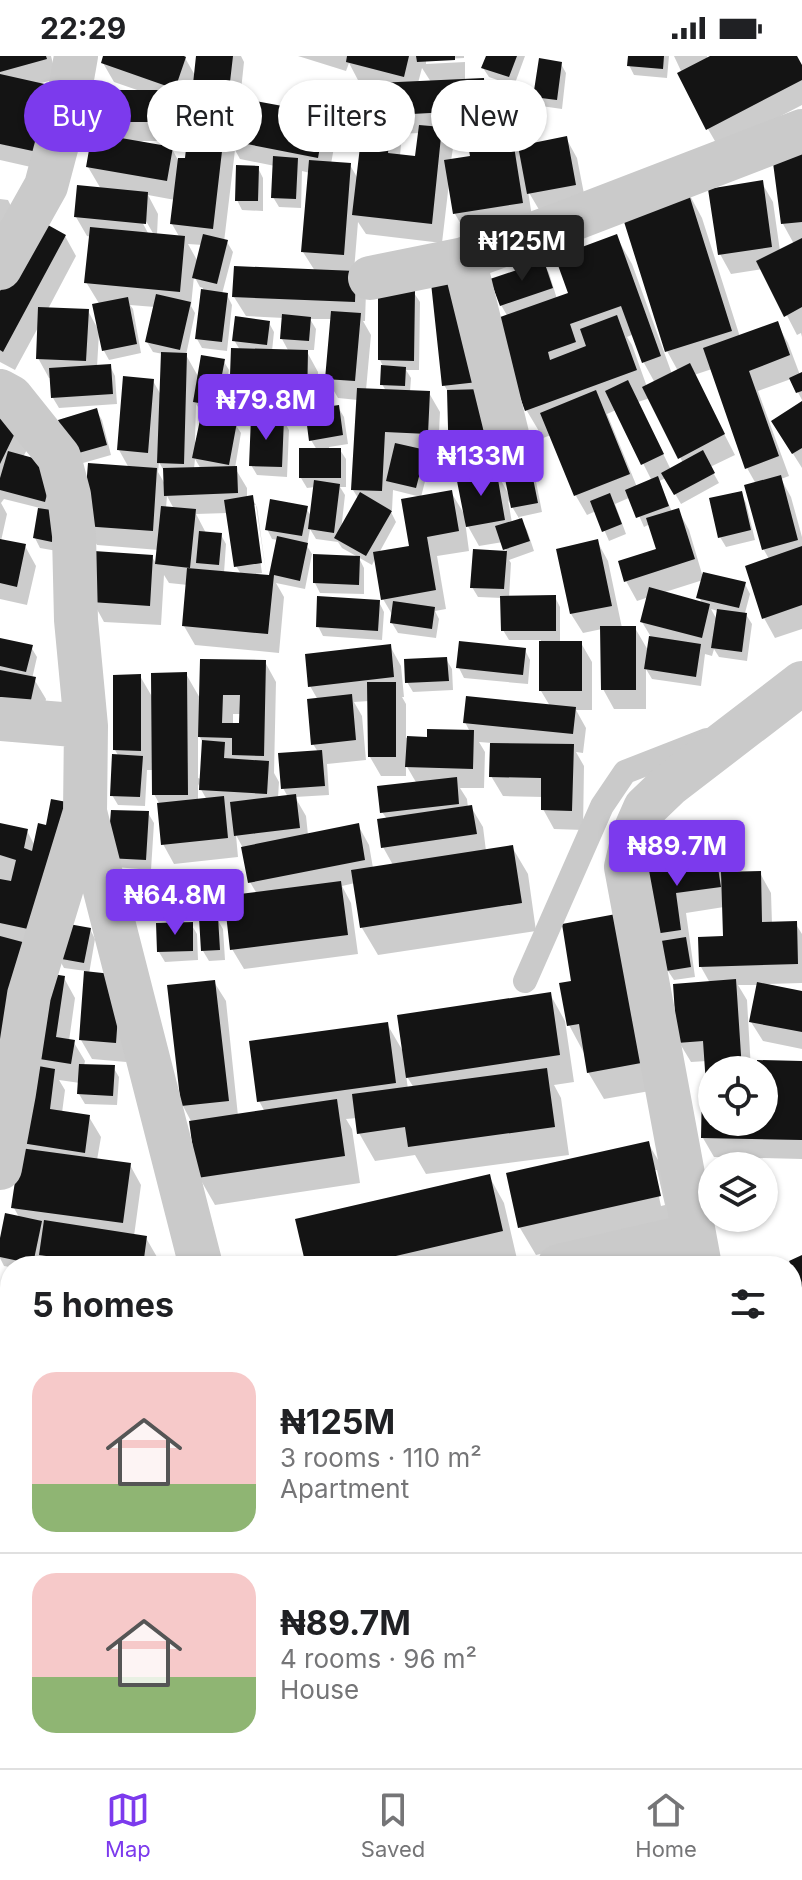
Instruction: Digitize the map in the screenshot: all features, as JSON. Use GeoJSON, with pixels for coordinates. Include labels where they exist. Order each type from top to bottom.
{"type":"FeatureCollection","features":[{"type":"Feature","properties":{"kind":"street"},"geometry":{"type":"LineString","coordinates":[[0,268],[46,186],[67,107],[76,56]]}},
{"type":"Feature","properties":{"kind":"street"},"geometry":{"type":"LineString","coordinates":[[370,278],[464,259],[802,131]]}},
{"type":"Feature","properties":{"kind":"street"},"geometry":{"type":"LineString","coordinates":[[464,259],[507,434]]}},
{"type":"Feature","properties":{"kind":"street"},"geometry":{"type":"LineString","coordinates":[[0,391],[11,397],[59,457],[69,495],[86,726],[85,812],[198,1256]]}},
{"type":"Feature","properties":{"kind":"street"},"geometry":{"type":"LineString","coordinates":[[651,1256],[697,1251],[626,867],[634,833],[645,808],[669,785],[802,683]]}},
{"type":"Feature","properties":{"kind":"street"},"geometry":{"type":"LineString","coordinates":[[0,719],[86,726]]}},
{"type":"Feature","properties":{"kind":"street"},"geometry":{"type":"LineString","coordinates":[[0,1168],[29,995],[85,812]]}},
{"type":"Feature","properties":{"kind":"lane"},"geometry":{"type":"LineString","coordinates":[[525,981],[602,806],[625,772],[750,723]]}},
{"type":"Feature","properties":{"kind":"building"},"geometry":{"type":"Polygon","coordinates":[[[0,56],[46,56],[47,59],[0,72],[0,56]]]}},
{"type":"Feature","properties":{"kind":"building"},"geometry":{"type":"Polygon","coordinates":[[[103,56],[186,57],[178,80],[149,80],[101,63],[103,56]]]}},
{"type":"Feature","properties":{"kind":"building"},"geometry":{"type":"Polygon","coordinates":[[[196,56],[233,56],[230,80],[193,80],[196,56]]]}},
{"type":"Feature","properties":{"kind":"building"},"geometry":{"type":"Polygon","coordinates":[[[347,56],[409,56],[404,77],[346,62],[347,56]]]}},
{"type":"Feature","properties":{"kind":"building"},"geometry":{"type":"Polygon","coordinates":[[[416,56],[455,56],[455,60],[417,62],[416,56]]]}},
{"type":"Feature","properties":{"kind":"building"},"geometry":{"type":"Polygon","coordinates":[[[486,56],[517,56],[509,77],[481,68],[486,56]]]}},
{"type":"Feature","properties":{"kind":"building"},"geometry":{"type":"Polygon","coordinates":[[[628,56],[664,56],[663,69],[627,66],[628,56]]]}},
{"type":"Feature","properties":{"kind":"building"},"geometry":{"type":"Polygon","coordinates":[[[710,56],[797,56],[802,65],[802,80],[706,130],[677,73],[710,56]]]}},
{"type":"Feature","properties":{"kind":"building"},"geometry":{"type":"Polygon","coordinates":[[[539,58],[562,62],[557,100],[547,99],[547,80],[536,80],[539,58]]]}},
{"type":"Feature","properties":{"kind":"building"},"geometry":{"type":"Polygon","coordinates":[[[0,74],[27,80],[24,80],[24,149],[0,144],[0,74]]]}},
{"type":"Feature","properties":{"kind":"building"},"geometry":{"type":"Polygon","coordinates":[[[484,78],[484,80],[441,80],[484,78]]]}},
{"type":"Feature","properties":{"kind":"building"},"geometry":{"type":"Polygon","coordinates":[[[431,80],[431,113],[415,114],[415,81],[431,80]]]}},
{"type":"Feature","properties":{"kind":"building"},"geometry":{"type":"Polygon","coordinates":[[[131,90],[147,90],[147,122],[131,122],[131,90]]]}},
{"type":"Feature","properties":{"kind":"building"},"geometry":{"type":"Polygon","coordinates":[[[262,102],[278,105],[278,150],[262,147],[262,102]]]}},
{"type":"Feature","properties":{"kind":"building"},"geometry":{"type":"Polygon","coordinates":[[[419,125],[431,126],[431,152],[439,152],[432,224],[352,215],[359,152],[415,156],[419,125]]]}},
{"type":"Feature","properties":{"kind":"building"},"geometry":{"type":"Polygon","coordinates":[[[567,136],[576,185],[527,194],[519,152],[547,152],[547,140],[567,136]]]}},
{"type":"Feature","properties":{"kind":"building"},"geometry":{"type":"Polygon","coordinates":[[[131,140],[147,143],[147,152],[172,152],[167,181],[86,167],[89,152],[131,152],[131,140]]]}},
{"type":"Feature","properties":{"kind":"building"},"geometry":{"type":"Polygon","coordinates":[[[802,151],[802,222],[781,224],[772,155],[802,151]]]}},
{"type":"Feature","properties":{"kind":"building"},"geometry":{"type":"Polygon","coordinates":[[[186,152],[222,152],[213,229],[170,224],[178,158],[185,158],[186,152]]]}},
{"type":"Feature","properties":{"kind":"building"},"geometry":{"type":"Polygon","coordinates":[[[287,152],[319,152],[318,158],[287,152]]]}},
{"type":"Feature","properties":{"kind":"building"},"geometry":{"type":"Polygon","coordinates":[[[469,152],[515,152],[523,203],[453,214],[444,160],[470,156],[469,152]]]}},
{"type":"Feature","properties":{"kind":"building"},"geometry":{"type":"Polygon","coordinates":[[[273,156],[298,158],[296,199],[271,198],[273,156]]]}},
{"type":"Feature","properties":{"kind":"building"},"geometry":{"type":"Polygon","coordinates":[[[309,160],[351,163],[344,255],[301,252],[309,160]]]}},
{"type":"Feature","properties":{"kind":"building"},"geometry":{"type":"Polygon","coordinates":[[[236,165],[259,166],[258,201],[235,201],[236,165]]]}},
{"type":"Feature","properties":{"kind":"building"},"geometry":{"type":"Polygon","coordinates":[[[763,180],[772,247],[718,255],[708,189],[763,180]]]}},
{"type":"Feature","properties":{"kind":"building"},"geometry":{"type":"Polygon","coordinates":[[[77,185],[148,192],[146,224],[74,217],[77,185]]]}},
{"type":"Feature","properties":{"kind":"building"},"geometry":{"type":"Polygon","coordinates":[[[687,188],[732,331],[665,352],[620,209],[687,188]]]}},
{"type":"Feature","properties":{"kind":"building"},"geometry":{"type":"Polygon","coordinates":[[[39,220],[66,235],[3,352],[0,350],[0,291],[39,220]]]}},
{"type":"Feature","properties":{"kind":"building"},"geometry":{"type":"Polygon","coordinates":[[[90,227],[185,236],[180,292],[84,283],[90,227]]]}},
{"type":"Feature","properties":{"kind":"building"},"geometry":{"type":"Polygon","coordinates":[[[203,234],[228,240],[217,284],[192,278],[203,234]]]}},
{"type":"Feature","properties":{"kind":"building"},"geometry":{"type":"Polygon","coordinates":[[[617,234],[661,356],[642,363],[621,306],[570,324],[576,342],[548,352],[550,360],[586,346],[580,329],[617,315],[637,370],[525,411],[492,320],[568,293],[555,257],[617,234]]]}},
{"type":"Feature","properties":{"kind":"building"},"geometry":{"type":"Polygon","coordinates":[[[802,238],[802,307],[784,317],[756,261],[802,238]]]}},
{"type":"Feature","properties":{"kind":"building"},"geometry":{"type":"Polygon","coordinates":[[[544,261],[553,288],[500,306],[490,279],[544,261]]]}},
{"type":"Feature","properties":{"kind":"building"},"geometry":{"type":"Polygon","coordinates":[[[234,266],[356,271],[355,302],[232,297],[234,266]]]}},
{"type":"Feature","properties":{"kind":"building"},"geometry":{"type":"Polygon","coordinates":[[[467,279],[478,382],[442,386],[431,283],[467,279]]]}},
{"type":"Feature","properties":{"kind":"building"},"geometry":{"type":"Polygon","coordinates":[[[201,289],[228,293],[222,342],[195,339],[201,289]]]}},
{"type":"Feature","properties":{"kind":"building"},"geometry":{"type":"Polygon","coordinates":[[[378,291],[415,291],[414,361],[378,360],[378,291]]]}},
{"type":"Feature","properties":{"kind":"building"},"geometry":{"type":"Polygon","coordinates":[[[156,294],[191,302],[180,350],[145,342],[156,294]]]}},
{"type":"Feature","properties":{"kind":"building"},"geometry":{"type":"Polygon","coordinates":[[[128,297],[137,344],[102,351],[92,304],[128,297]]]}},
{"type":"Feature","properties":{"kind":"building"},"geometry":{"type":"Polygon","coordinates":[[[38,307],[89,309],[86,361],[36,359],[38,307]]]}},
{"type":"Feature","properties":{"kind":"building"},"geometry":{"type":"Polygon","coordinates":[[[331,311],[361,313],[355,381],[325,379],[331,311]]]}},
{"type":"Feature","properties":{"kind":"building"},"geometry":{"type":"Polygon","coordinates":[[[282,314],[311,317],[309,341],[280,339],[282,314]]]}},
{"type":"Feature","properties":{"kind":"building"},"geometry":{"type":"Polygon","coordinates":[[[235,316],[270,321],[267,345],[232,341],[235,316]]]}},
{"type":"Feature","properties":{"kind":"building"},"geometry":{"type":"Polygon","coordinates":[[[778,321],[790,355],[749,371],[779,456],[745,469],[703,348],[778,321]]]}},
{"type":"Feature","properties":{"kind":"building"},"geometry":{"type":"Polygon","coordinates":[[[231,348],[308,350],[307,405],[229,403],[231,348]]]}},
{"type":"Feature","properties":{"kind":"building"},"geometry":{"type":"Polygon","coordinates":[[[161,352],[187,353],[184,464],[157,463],[161,352]]]}},
{"type":"Feature","properties":{"kind":"building"},"geometry":{"type":"Polygon","coordinates":[[[201,355],[225,359],[216,406],[193,402],[201,355]]]}},
{"type":"Feature","properties":{"kind":"building"},"geometry":{"type":"Polygon","coordinates":[[[690,363],[725,434],[678,459],[642,387],[690,363]]]}},
{"type":"Feature","properties":{"kind":"building"},"geometry":{"type":"Polygon","coordinates":[[[111,364],[113,394],[51,398],[49,368],[111,364]]]}},
{"type":"Feature","properties":{"kind":"building"},"geometry":{"type":"Polygon","coordinates":[[[381,365],[406,367],[405,386],[380,385],[381,365]]]}},
{"type":"Feature","properties":{"kind":"building"},"geometry":{"type":"Polygon","coordinates":[[[802,372],[802,391],[796,393],[789,378],[802,372]]]}},
{"type":"Feature","properties":{"kind":"building"},"geometry":{"type":"Polygon","coordinates":[[[123,376],[154,379],[148,453],[117,450],[123,376]]]}},
{"type":"Feature","properties":{"kind":"building"},"geometry":{"type":"Polygon","coordinates":[[[628,380],[664,454],[641,465],[605,391],[628,380]]]}},
{"type":"Feature","properties":{"kind":"building"},"geometry":{"type":"Polygon","coordinates":[[[357,388],[430,391],[428,434],[385,432],[382,491],[351,490],[357,388]]]}},
{"type":"Feature","properties":{"kind":"building"},"geometry":{"type":"Polygon","coordinates":[[[485,389],[488,465],[449,466],[447,390],[485,389]]]}},
{"type":"Feature","properties":{"kind":"building"},"geometry":{"type":"Polygon","coordinates":[[[596,390],[630,474],[574,496],[540,413],[596,390]]]}},
{"type":"Feature","properties":{"kind":"building"},"geometry":{"type":"Polygon","coordinates":[[[802,401],[802,448],[792,454],[771,421],[802,401]]]}},
{"type":"Feature","properties":{"kind":"building"},"geometry":{"type":"Polygon","coordinates":[[[339,405],[343,435],[309,441],[305,410],[339,405]]]}},
{"type":"Feature","properties":{"kind":"building"},"geometry":{"type":"Polygon","coordinates":[[[97,408],[107,445],[68,456],[58,420],[97,408]]]}},
{"type":"Feature","properties":{"kind":"building"},"geometry":{"type":"Polygon","coordinates":[[[201,415],[237,422],[229,465],[192,458],[201,415]]]}},
{"type":"Feature","properties":{"kind":"building"},"geometry":{"type":"Polygon","coordinates":[[[251,417],[284,418],[282,467],[249,466],[251,417]]]}},
{"type":"Feature","properties":{"kind":"building"},"geometry":{"type":"Polygon","coordinates":[[[0,418],[18,427],[0,464],[0,418]]]}},
{"type":"Feature","properties":{"kind":"building"},"geometry":{"type":"Polygon","coordinates":[[[524,434],[538,503],[511,508],[497,440],[524,434]]]}},
{"type":"Feature","properties":{"kind":"building"},"geometry":{"type":"Polygon","coordinates":[[[395,443],[426,450],[416,488],[386,481],[395,443]]]}},
{"type":"Feature","properties":{"kind":"building"},"geometry":{"type":"Polygon","coordinates":[[[299,448],[341,448],[341,478],[299,478],[299,448]]]}},
{"type":"Feature","properties":{"kind":"building"},"geometry":{"type":"Polygon","coordinates":[[[703,450],[715,473],[674,495],[661,473],[703,450]]]}},
{"type":"Feature","properties":{"kind":"building"},"geometry":{"type":"Polygon","coordinates":[[[8,451],[55,464],[45,502],[0,490],[0,478],[8,451]]]}},
{"type":"Feature","properties":{"kind":"building"},"geometry":{"type":"Polygon","coordinates":[[[88,463],[157,468],[153,531],[83,526],[88,463]]]}},
{"type":"Feature","properties":{"kind":"building"},"geometry":{"type":"Polygon","coordinates":[[[237,466],[238,493],[164,496],[163,468],[237,466]]]}},
{"type":"Feature","properties":{"kind":"building"},"geometry":{"type":"Polygon","coordinates":[[[496,468],[505,520],[466,527],[456,476],[496,468]]]}},
{"type":"Feature","properties":{"kind":"building"},"geometry":{"type":"Polygon","coordinates":[[[781,475],[798,540],[762,550],[744,485],[781,475]]]}},
{"type":"Feature","properties":{"kind":"building"},"geometry":{"type":"Polygon","coordinates":[[[658,476],[669,506],[636,518],[625,490],[658,476]]]}},
{"type":"Feature","properties":{"kind":"building"},"geometry":{"type":"Polygon","coordinates":[[[314,480],[340,484],[334,533],[308,529],[314,480]]]}},
{"type":"Feature","properties":{"kind":"building"},"geometry":{"type":"Polygon","coordinates":[[[452,490],[459,531],[427,537],[436,590],[381,600],[373,552],[409,546],[401,499],[452,490]]]}},
{"type":"Feature","properties":{"kind":"building"},"geometry":{"type":"Polygon","coordinates":[[[742,491],[751,530],[718,538],[709,498],[742,491]]]}},
{"type":"Feature","properties":{"kind":"building"},"geometry":{"type":"Polygon","coordinates":[[[360,492],[392,511],[366,556],[334,538],[360,492]]]}},
{"type":"Feature","properties":{"kind":"building"},"geometry":{"type":"Polygon","coordinates":[[[610,493],[622,524],[602,532],[590,501],[610,493]]]}},
{"type":"Feature","properties":{"kind":"building"},"geometry":{"type":"Polygon","coordinates":[[[253,495],[262,563],[234,567],[224,500],[253,495]]]}},
{"type":"Feature","properties":{"kind":"building"},"geometry":{"type":"Polygon","coordinates":[[[270,499],[308,506],[302,536],[265,530],[270,499]]]}},
{"type":"Feature","properties":{"kind":"building"},"geometry":{"type":"Polygon","coordinates":[[[161,506],[196,509],[190,568],[155,564],[161,506]]]}},
{"type":"Feature","properties":{"kind":"building"},"geometry":{"type":"Polygon","coordinates":[[[38,508],[58,511],[52,542],[33,538],[38,508]]]}},
{"type":"Feature","properties":{"kind":"building"},"geometry":{"type":"Polygon","coordinates":[[[679,508],[695,559],[624,582],[618,561],[656,549],[646,518],[679,508]]]}},
{"type":"Feature","properties":{"kind":"building"},"geometry":{"type":"Polygon","coordinates":[[[522,518],[530,541],[503,550],[495,526],[522,518]]]}},
{"type":"Feature","properties":{"kind":"building"},"geometry":{"type":"Polygon","coordinates":[[[199,531],[222,533],[219,565],[196,563],[199,531]]]}},
{"type":"Feature","properties":{"kind":"building"},"geometry":{"type":"Polygon","coordinates":[[[277,536],[308,543],[300,581],[274,575],[268,634],[182,626],[187,568],[269,575],[277,536]]]}},
{"type":"Feature","properties":{"kind":"building"},"geometry":{"type":"Polygon","coordinates":[[[0,539],[26,544],[17,587],[0,583],[0,539]]]}},
{"type":"Feature","properties":{"kind":"building"},"geometry":{"type":"Polygon","coordinates":[[[598,539],[612,606],[570,614],[556,549],[598,539]]]}},
{"type":"Feature","properties":{"kind":"building"},"geometry":{"type":"Polygon","coordinates":[[[802,546],[802,605],[762,619],[745,566],[802,546]]]}},
{"type":"Feature","properties":{"kind":"building"},"geometry":{"type":"Polygon","coordinates":[[[473,549],[507,551],[504,589],[470,588],[473,549]]]}},
{"type":"Feature","properties":{"kind":"building"},"geometry":{"type":"Polygon","coordinates":[[[94,551],[153,555],[150,606],[91,602],[94,551]]]}},
{"type":"Feature","properties":{"kind":"building"},"geometry":{"type":"Polygon","coordinates":[[[313,554],[360,556],[359,585],[313,583],[313,554]]]}},
{"type":"Feature","properties":{"kind":"building"},"geometry":{"type":"Polygon","coordinates":[[[703,572],[746,582],[739,608],[696,598],[703,572]]]}},
{"type":"Feature","properties":{"kind":"building"},"geometry":{"type":"Polygon","coordinates":[[[649,587],[710,604],[702,638],[640,622],[649,587]]]}},
{"type":"Feature","properties":{"kind":"building"},"geometry":{"type":"Polygon","coordinates":[[[556,595],[556,631],[501,631],[500,596],[556,595]]]}},
{"type":"Feature","properties":{"kind":"building"},"geometry":{"type":"Polygon","coordinates":[[[317,596],[380,600],[378,631],[316,627],[317,596]]]}},
{"type":"Feature","properties":{"kind":"building"},"geometry":{"type":"Polygon","coordinates":[[[393,601],[435,607],[432,629],[390,623],[393,601]]]}},
{"type":"Feature","properties":{"kind":"building"},"geometry":{"type":"Polygon","coordinates":[[[717,609],[747,613],[742,652],[711,648],[717,609]]]}},
{"type":"Feature","properties":{"kind":"building"},"geometry":{"type":"Polygon","coordinates":[[[600,626],[636,626],[636,690],[601,690],[600,626]]]}},
{"type":"Feature","properties":{"kind":"building"},"geometry":{"type":"Polygon","coordinates":[[[649,636],[701,644],[696,677],[644,669],[649,636]]]}},
{"type":"Feature","properties":{"kind":"building"},"geometry":{"type":"Polygon","coordinates":[[[0,638],[33,645],[26,672],[0,666],[0,638]]]}},
{"type":"Feature","properties":{"kind":"building"},"geometry":{"type":"Polygon","coordinates":[[[459,641],[526,648],[523,675],[456,668],[459,641]]]}},
{"type":"Feature","properties":{"kind":"building"},"geometry":{"type":"Polygon","coordinates":[[[539,641],[582,641],[582,691],[539,691],[539,641]]]}},
{"type":"Feature","properties":{"kind":"building"},"geometry":{"type":"Polygon","coordinates":[[[391,644],[394,677],[308,687],[305,654],[391,644]]]}},
{"type":"Feature","properties":{"kind":"building"},"geometry":{"type":"Polygon","coordinates":[[[447,657],[449,681],[405,683],[404,659],[447,657]]]}},
{"type":"Feature","properties":{"kind":"building"},"geometry":{"type":"Polygon","coordinates":[[[200,659],[266,660],[264,756],[232,755],[232,738],[198,737],[200,659]],[[223,695],[222,723],[239,723],[240,695],[223,695]]]}},
{"type":"Feature","properties":{"kind":"building"},"geometry":{"type":"Polygon","coordinates":[[[0,670],[36,677],[29,709],[0,703],[0,670]]]}},
{"type":"Feature","properties":{"kind":"building"},"geometry":{"type":"Polygon","coordinates":[[[187,672],[188,795],[152,795],[151,673],[187,672]]]}},
{"type":"Feature","properties":{"kind":"building"},"geometry":{"type":"Polygon","coordinates":[[[141,674],[141,751],[113,750],[113,675],[141,674]]]}},
{"type":"Feature","properties":{"kind":"building"},"geometry":{"type":"Polygon","coordinates":[[[367,682],[396,682],[396,757],[368,757],[367,682]]]}},
{"type":"Feature","properties":{"kind":"building"},"geometry":{"type":"Polygon","coordinates":[[[352,694],[356,740],[311,745],[307,699],[352,694]]]}},
{"type":"Feature","properties":{"kind":"building"},"geometry":{"type":"Polygon","coordinates":[[[466,696],[576,707],[573,734],[463,723],[466,696]]]}},
{"type":"Feature","properties":{"kind":"building"},"geometry":{"type":"Polygon","coordinates":[[[427,729],[474,730],[473,769],[405,767],[407,736],[427,737],[427,729]]]}},
{"type":"Feature","properties":{"kind":"building"},"geometry":{"type":"Polygon","coordinates":[[[202,740],[225,742],[224,758],[269,761],[267,794],[199,790],[202,740]]]}},
{"type":"Feature","properties":{"kind":"building"},"geometry":{"type":"Polygon","coordinates":[[[490,743],[574,744],[572,811],[541,810],[541,778],[489,777],[490,743]]]}},
{"type":"Feature","properties":{"kind":"building"},"geometry":{"type":"Polygon","coordinates":[[[322,750],[325,786],[281,789],[278,753],[322,750]]]}},
{"type":"Feature","properties":{"kind":"building"},"geometry":{"type":"Polygon","coordinates":[[[112,754],[143,756],[140,797],[110,796],[112,754]]]}},
{"type":"Feature","properties":{"kind":"building"},"geometry":{"type":"Polygon","coordinates":[[[457,777],[459,804],[380,813],[377,786],[457,777]]]}},
{"type":"Feature","properties":{"kind":"building"},"geometry":{"type":"Polygon","coordinates":[[[296,794],[300,828],[234,836],[230,802],[296,794]]]}},
{"type":"Feature","properties":{"kind":"building"},"geometry":{"type":"Polygon","coordinates":[[[224,796],[228,838],[161,845],[157,803],[224,796]]]}},
{"type":"Feature","properties":{"kind":"building"},"geometry":{"type":"Polygon","coordinates":[[[51,799],[72,803],[42,932],[0,923],[0,879],[11,881],[16,860],[0,855],[0,823],[28,829],[24,848],[32,851],[38,823],[46,825],[51,799]]]}},
{"type":"Feature","properties":{"kind":"building"},"geometry":{"type":"Polygon","coordinates":[[[472,805],[477,834],[381,848],[377,819],[472,805]]]}},
{"type":"Feature","properties":{"kind":"building"},"geometry":{"type":"Polygon","coordinates":[[[111,810],[149,811],[146,860],[107,858],[111,810]]]}},
{"type":"Feature","properties":{"kind":"building"},"geometry":{"type":"Polygon","coordinates":[[[359,823],[365,860],[248,883],[241,847],[359,823]]]}},
{"type":"Feature","properties":{"kind":"building"},"geometry":{"type":"Polygon","coordinates":[[[513,845],[522,903],[360,928],[351,870],[513,845]]]}},
{"type":"Feature","properties":{"kind":"building"},"geometry":{"type":"Polygon","coordinates":[[[716,855],[721,887],[676,893],[681,930],[654,934],[644,866],[716,855]]]}},
{"type":"Feature","properties":{"kind":"building"},"geometry":{"type":"Polygon","coordinates":[[[761,871],[762,922],[797,921],[798,964],[699,967],[698,937],[723,936],[721,872],[761,871]]]}},
{"type":"Feature","properties":{"kind":"building"},"geometry":{"type":"Polygon","coordinates":[[[341,881],[348,935],[230,950],[224,896],[341,881]]]}},
{"type":"Feature","properties":{"kind":"building"},"geometry":{"type":"Polygon","coordinates":[[[627,912],[652,1061],[587,1073],[579,1024],[567,1026],[559,983],[571,981],[562,924],[627,912]]]}},
{"type":"Feature","properties":{"kind":"building"},"geometry":{"type":"Polygon","coordinates":[[[218,917],[220,950],[201,951],[199,918],[218,917]]]}},
{"type":"Feature","properties":{"kind":"building"},"geometry":{"type":"Polygon","coordinates":[[[193,922],[193,951],[157,952],[156,923],[193,922]]]}},
{"type":"Feature","properties":{"kind":"building"},"geometry":{"type":"Polygon","coordinates":[[[63,923],[91,928],[84,963],[56,958],[63,923]]]}},
{"type":"Feature","properties":{"kind":"building"},"geometry":{"type":"Polygon","coordinates":[[[0,936],[30,944],[0,1051],[0,936]]]}},
{"type":"Feature","properties":{"kind":"building"},"geometry":{"type":"Polygon","coordinates":[[[686,937],[691,967],[666,971],[661,941],[686,937]]]}},
{"type":"Feature","properties":{"kind":"building"},"geometry":{"type":"Polygon","coordinates":[[[84,971],[121,975],[116,1043],[79,1040],[84,971]]]}},
{"type":"Feature","properties":{"kind":"building"},"geometry":{"type":"Polygon","coordinates":[[[40,972],[65,976],[56,1037],[75,1040],[71,1064],[27,1057],[40,972]]]}},
{"type":"Feature","properties":{"kind":"building"},"geometry":{"type":"Polygon","coordinates":[[[736,979],[741,1056],[704,1056],[703,1041],[677,1043],[673,984],[736,979]]]}},
{"type":"Feature","properties":{"kind":"building"},"geometry":{"type":"Polygon","coordinates":[[[215,980],[229,1101],[181,1106],[167,985],[215,980]]]}},
{"type":"Feature","properties":{"kind":"building"},"geometry":{"type":"Polygon","coordinates":[[[757,982],[802,991],[802,1032],[749,1022],[757,982]]]}},
{"type":"Feature","properties":{"kind":"building"},"geometry":{"type":"Polygon","coordinates":[[[551,992],[560,1055],[406,1078],[397,1015],[551,992]]]}},
{"type":"Feature","properties":{"kind":"building"},"geometry":{"type":"Polygon","coordinates":[[[388,1022],[396,1083],[257,1102],[249,1041],[388,1022]]]}},
{"type":"Feature","properties":{"kind":"building"},"geometry":{"type":"Polygon","coordinates":[[[778,1060],[802,1061],[802,1140],[701,1138],[778,1136],[778,1060]]]}},
{"type":"Feature","properties":{"kind":"building"},"geometry":{"type":"Polygon","coordinates":[[[27,1064],[55,1069],[50,1109],[90,1115],[85,1153],[15,1142],[27,1064]]]}},
{"type":"Feature","properties":{"kind":"building"},"geometry":{"type":"Polygon","coordinates":[[[79,1064],[115,1065],[113,1096],[77,1094],[79,1064]]]}},
{"type":"Feature","properties":{"kind":"building"},"geometry":{"type":"Polygon","coordinates":[[[547,1068],[555,1127],[408,1147],[405,1127],[357,1134],[352,1094],[547,1068]]]}},
{"type":"Feature","properties":{"kind":"building"},"geometry":{"type":"Polygon","coordinates":[[[337,1099],[345,1156],[197,1178],[189,1121],[337,1099]]]}},
{"type":"Feature","properties":{"kind":"building"},"geometry":{"type":"Polygon","coordinates":[[[649,1141],[661,1196],[518,1228],[506,1173],[649,1141]]]}},
{"type":"Feature","properties":{"kind":"building"},"geometry":{"type":"Polygon","coordinates":[[[20,1148],[131,1163],[123,1223],[11,1208],[20,1148]]]}},
{"type":"Feature","properties":{"kind":"building"},"geometry":{"type":"Polygon","coordinates":[[[490,1174],[503,1231],[396,1256],[304,1256],[295,1219],[490,1174]]]}},
{"type":"Feature","properties":{"kind":"building"},"geometry":{"type":"Polygon","coordinates":[[[5,1213],[42,1221],[35,1256],[0,1256],[5,1213]]]}},
{"type":"Feature","properties":{"kind":"building"},"geometry":{"type":"Polygon","coordinates":[[[44,1220],[147,1236],[144,1256],[39,1255],[44,1220]]]}}]}
